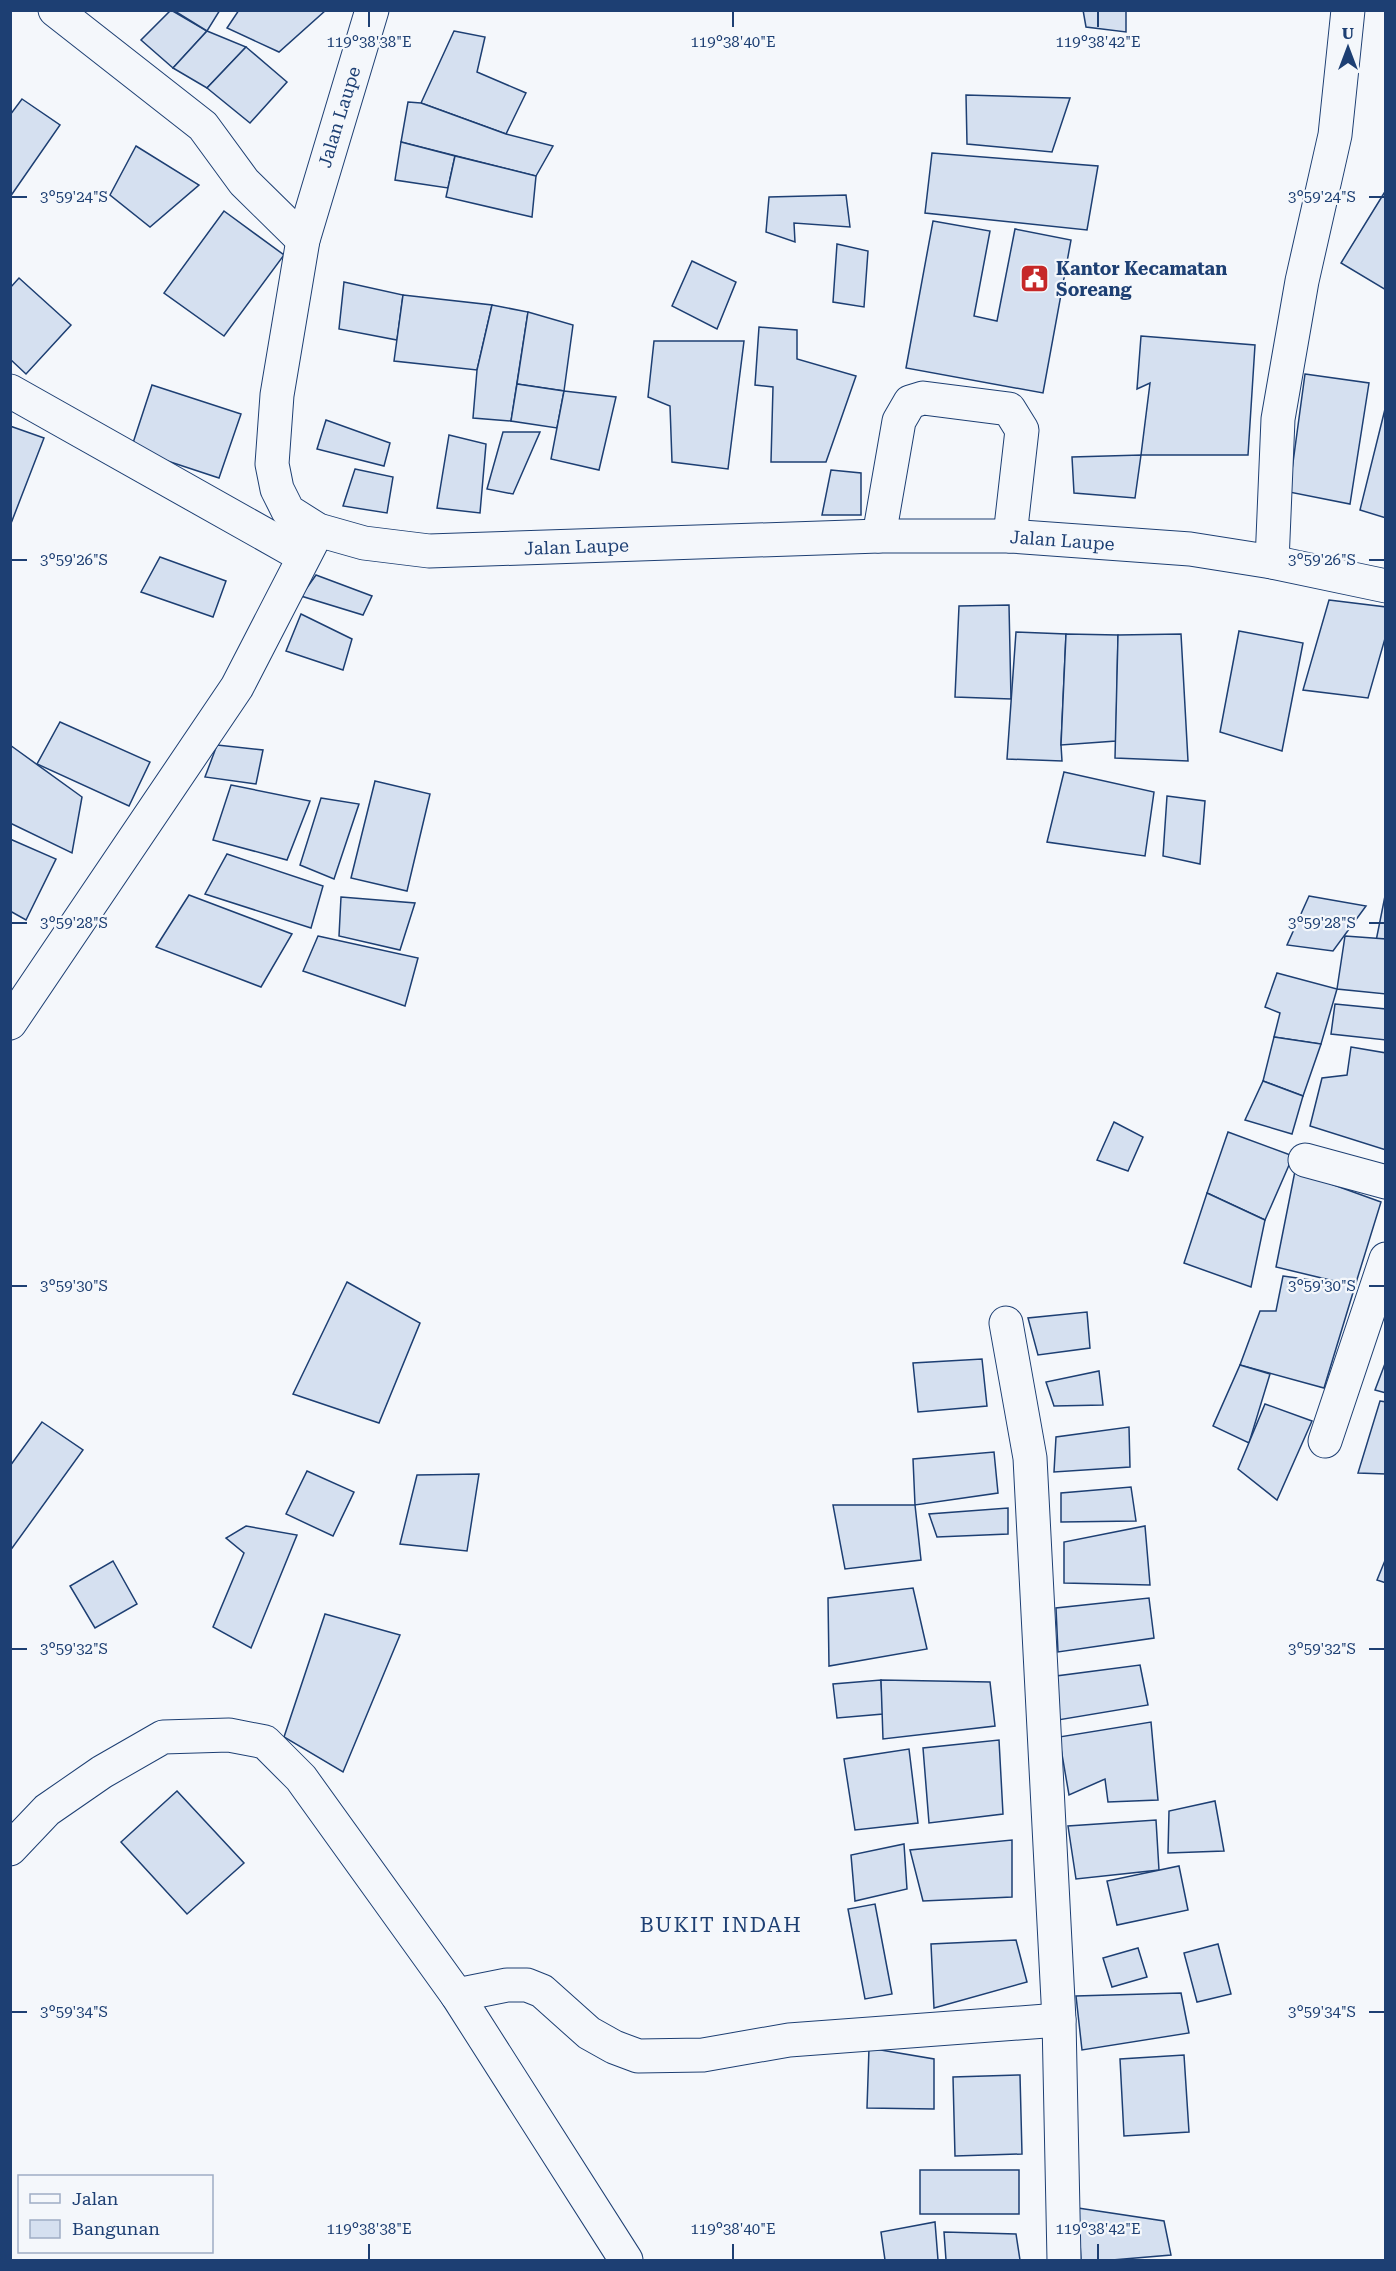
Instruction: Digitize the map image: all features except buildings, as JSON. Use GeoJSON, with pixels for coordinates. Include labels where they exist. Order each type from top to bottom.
{"type":"FeatureCollection","features":[{"type":"Feature","properties":{"kind":"street"},"geometry":{"type":"LineString","coordinates":[[55,10],[204,126],[244,182],[303,240]]}},
{"type":"Feature","properties":{"kind":"street","name":"Jalan Laupe"},"geometry":{"type":"LineString","coordinates":[[372,10],[303,240],[277,395],[272,464],[277,489],[288,512],[310,543],[364,543],[429,551],[879,536],[1010,536],[1190,549],[1272,562],[1386,586]]}},
{"type":"Feature","properties":{"kind":"street"},"geometry":{"type":"LineString","coordinates":[[1272,562],[1278,419],[1302,281],[1335,135],[1348,10]]}},
{"type":"Feature","properties":{"kind":"street"},"geometry":{"type":"LineString","coordinates":[[10,391],[310,543],[237,687],[10,1023]]}},
{"type":"Feature","properties":{"kind":"street"},"geometry":{"type":"LineString","coordinates":[[879,536],[899,421],[910,402],[923,398],[1009,409],[1022,430],[1010,536]]}},
{"type":"Feature","properties":{"kind":"street"},"geometry":{"type":"LineString","coordinates":[[1305,1160],[1386,1182]]}},
{"type":"Feature","properties":{"kind":"street"},"geometry":{"type":"LineString","coordinates":[[1325,1441],[1386,1259]]}},
{"type":"Feature","properties":{"kind":"street"},"geometry":{"type":"LineString","coordinates":[[1006,1323],[1030,1458],[1059,2020],[1064,2260]]}},
{"type":"Feature","properties":{"kind":"street"},"geometry":{"type":"LineString","coordinates":[[10,1849],[47,1810],[102,1772],[164,1737],[229,1735],[265,1742],[301,1778],[458,1995],[626,2260]]}},
{"type":"Feature","properties":{"kind":"street"},"geometry":{"type":"LineString","coordinates":[[458,1995],[507,1985],[535,1988],[542,1991],[589,2033],[614,2047],[638,2056],[704,2055],[789,2040],[1059,2020]]}},
{"type":"Feature","properties":{"kind":"place","name":"Kantor Kecamatan Soreang"},"geometry":{"type":"Point","coordinates":[1035,278]}},
{"type":"Feature","properties":{"kind":"district","name":"BUKIT INDAH"},"geometry":{"type":"Point","coordinates":[721,1925]}}]}
